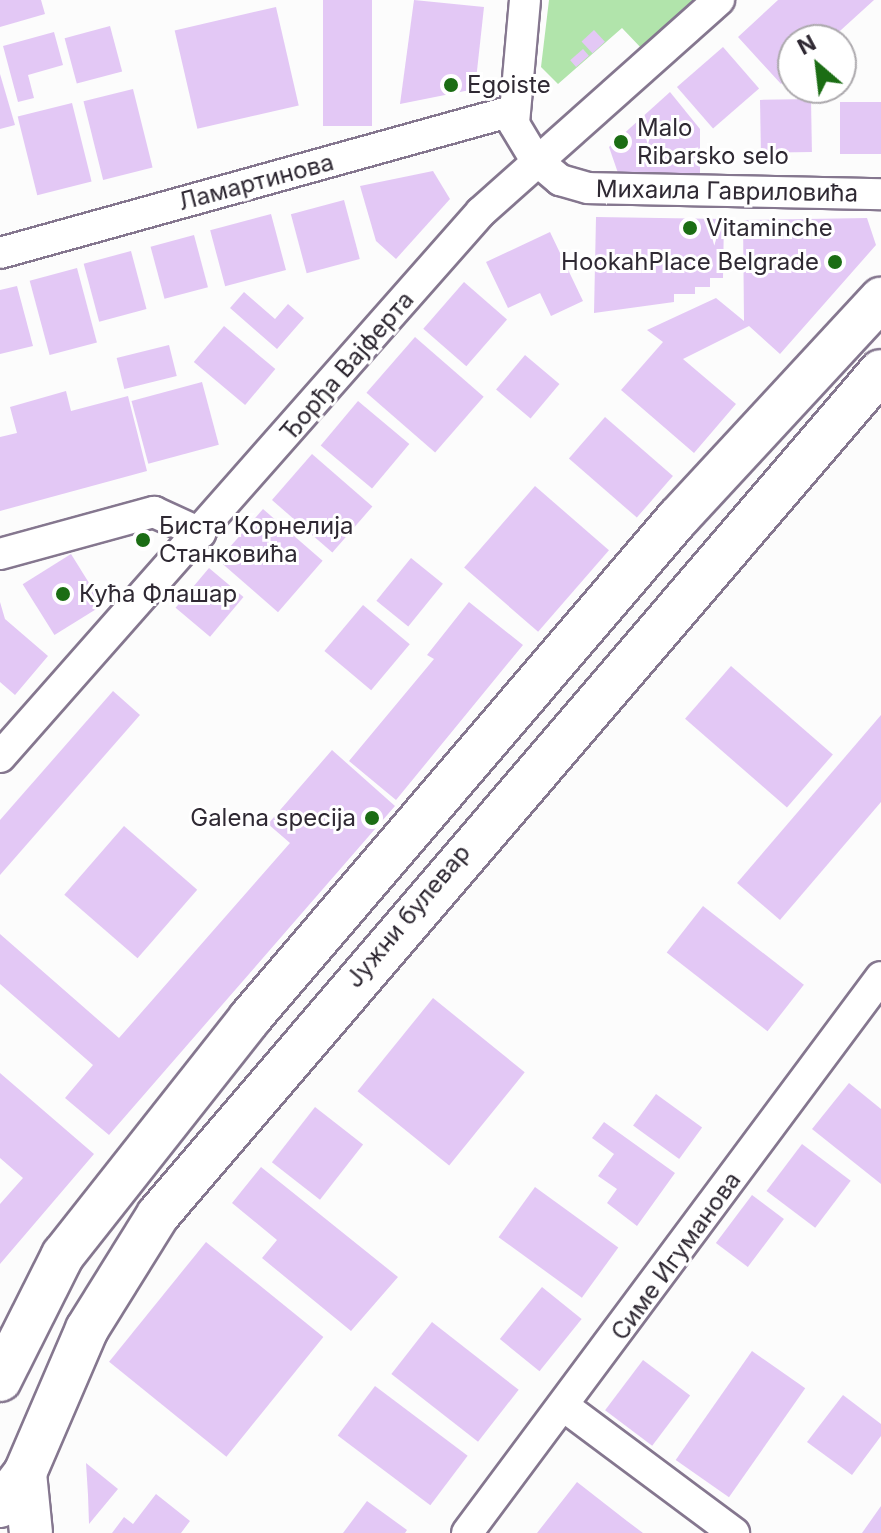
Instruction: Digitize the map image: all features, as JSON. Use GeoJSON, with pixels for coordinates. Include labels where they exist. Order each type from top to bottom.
{"type":"FeatureCollection","features":[{"type":"Feature","properties":{"kind":"main road"},"geometry":{"type":"LineString","coordinates":[[0,1380],[63,1255],[250,1018],[678,518],[881,299]]}},
{"type":"Feature","properties":{"kind":"main road","name":"Јужни булевар"},"geometry":{"type":"LineString","coordinates":[[0,1506],[25,1473],[87,1329],[158,1215],[881,371]]}},
{"type":"Feature","properties":{"kind":"main road"},"geometry":{"type":"LineString","coordinates":[[25,1473],[31,1533]]}},
{"type":"Feature","properties":{"kind":"street"},"geometry":{"type":"LineString","coordinates":[[525,0],[512,111],[535,159]]}},
{"type":"Feature","properties":{"kind":"street","name":"Ђорђа Вајферта"},"geometry":{"type":"LineString","coordinates":[[0,757],[535,159],[719,0]]}},
{"type":"Feature","properties":{"kind":"street"},"geometry":{"type":"LineString","coordinates":[[512,111],[544,131],[570,130],[569,161],[588,188]]}},
{"type":"Feature","properties":{"kind":"street","name":"Ламартинова"},"geometry":{"type":"LineString","coordinates":[[0,253],[512,111]]}},
{"type":"Feature","properties":{"kind":"street","name":"Михаила Гавриловића"},"geometry":{"type":"LineString","coordinates":[[535,159],[560,180],[588,188],[881,194]]}},
{"type":"Feature","properties":{"kind":"street"},"geometry":{"type":"LineString","coordinates":[[0,554],[154,512],[200,533]]}},
{"type":"Feature","properties":{"kind":"street","name":"Симе Игуманова"},"geometry":{"type":"LineString","coordinates":[[467,1533],[565,1407],[881,978]]}},
{"type":"Feature","properties":{"kind":"street"},"geometry":{"type":"LineString","coordinates":[[565,1407],[734,1533]]}},
{"type":"Feature","properties":{"kind":"green space"},"geometry":{"type":"Polygon","coordinates":[[[549,0],[702,0],[644,51],[622,28],[558,84],[541,67],[549,0]]]}},
{"type":"Feature","properties":{"kind":"building"},"geometry":{"type":"Polygon","coordinates":[[[0,0],[41,0],[45,14],[0,27],[0,0]]]}},
{"type":"Feature","properties":{"kind":"building"},"geometry":{"type":"Polygon","coordinates":[[[323,0],[372,0],[372,126],[323,126],[323,0]]]}},
{"type":"Feature","properties":{"kind":"building"},"geometry":{"type":"Polygon","coordinates":[[[414,0],[484,7],[475,89],[400,104],[414,0]]]}},
{"type":"Feature","properties":{"kind":"building"},"geometry":{"type":"Polygon","coordinates":[[[778,0],[874,0],[848,24],[777,24],[777,80],[738,37],[778,0]]]}},
{"type":"Feature","properties":{"kind":"building"},"geometry":{"type":"Polygon","coordinates":[[[276,7],[299,105],[197,129],[175,30],[276,7]]]}},
{"type":"Feature","properties":{"kind":"building"},"geometry":{"type":"Polygon","coordinates":[[[110,26],[122,71],[77,84],[65,38],[110,26]]]}},
{"type":"Feature","properties":{"kind":"building"},"geometry":{"type":"Polygon","coordinates":[[[594,30],[605,42],[592,53],[582,42],[594,30]]]}},
{"type":"Feature","properties":{"kind":"building"},"geometry":{"type":"Polygon","coordinates":[[[54,32],[63,65],[28,75],[34,98],[18,102],[3,46],[54,32]]]}},
{"type":"Feature","properties":{"kind":"building"},"geometry":{"type":"Polygon","coordinates":[[[723,47],[759,89],[713,129],[677,87],[723,47]]]}},
{"type":"Feature","properties":{"kind":"building"},"geometry":{"type":"Polygon","coordinates":[[[583,49],[589,56],[576,67],[570,60],[583,49]]]}},
{"type":"Feature","properties":{"kind":"building"},"geometry":{"type":"Polygon","coordinates":[[[0,74],[15,125],[0,129],[0,74]]]}},
{"type":"Feature","properties":{"kind":"building"},"geometry":{"type":"Polygon","coordinates":[[[133,89],[153,168],[103,180],[84,101],[133,89]]]}},
{"type":"Feature","properties":{"kind":"building"},"geometry":{"type":"Polygon","coordinates":[[[670,92],[700,129],[700,173],[618,173],[609,147],[670,92]]]}},
{"type":"Feature","properties":{"kind":"building"},"geometry":{"type":"Polygon","coordinates":[[[760,100],[777,100],[777,104],[811,104],[812,152],[761,153],[760,100]]]}},
{"type":"Feature","properties":{"kind":"building"},"geometry":{"type":"Polygon","coordinates":[[[881,102],[881,154],[840,154],[840,104],[881,102]]]}},
{"type":"Feature","properties":{"kind":"building"},"geometry":{"type":"Polygon","coordinates":[[[72,103],[92,182],[37,195],[18,117],[72,103]]]}},
{"type":"Feature","properties":{"kind":"building"},"geometry":{"type":"Polygon","coordinates":[[[433,171],[450,199],[396,259],[376,241],[360,186],[433,171]]]}},
{"type":"Feature","properties":{"kind":"building"},"geometry":{"type":"Polygon","coordinates":[[[344,200],[360,259],[307,273],[291,214],[344,200]]]}},
{"type":"Feature","properties":{"kind":"building"},"geometry":{"type":"Polygon","coordinates":[[[271,214],[286,270],[225,286],[210,230],[271,214]]]}},
{"type":"Feature","properties":{"kind":"building"},"geometry":{"type":"Polygon","coordinates":[[[596,217],[724,219],[723,278],[710,278],[710,287],[695,287],[695,294],[674,294],[674,302],[594,313],[596,217]]]}},
{"type":"Feature","properties":{"kind":"building"},"geometry":{"type":"Polygon","coordinates":[[[867,218],[876,245],[780,354],[749,326],[683,359],[736,404],[694,453],[621,390],[663,342],[647,330],[716,298],[744,321],[743,220],[867,218]]]}},
{"type":"Feature","properties":{"kind":"building"},"geometry":{"type":"Polygon","coordinates":[[[550,232],[583,301],[551,316],[540,293],[508,308],[486,262],[550,232]]]}},
{"type":"Feature","properties":{"kind":"building"},"geometry":{"type":"Polygon","coordinates":[[[194,235],[208,287],[165,299],[151,247],[194,235]]]}},
{"type":"Feature","properties":{"kind":"building"},"geometry":{"type":"Polygon","coordinates":[[[131,251],[147,309],[99,322],[84,264],[131,251]]]}},
{"type":"Feature","properties":{"kind":"building"},"geometry":{"type":"Polygon","coordinates":[[[77,268],[97,342],[50,355],[30,281],[77,268]]]}},
{"type":"Feature","properties":{"kind":"building"},"geometry":{"type":"Polygon","coordinates":[[[464,282],[507,319],[466,366],[423,329],[464,282]]]}},
{"type":"Feature","properties":{"kind":"building"},"geometry":{"type":"Polygon","coordinates":[[[17,286],[33,346],[0,354],[0,290],[17,286]]]}},
{"type":"Feature","properties":{"kind":"building"},"geometry":{"type":"Polygon","coordinates":[[[244,292],[275,319],[288,304],[304,318],[277,349],[230,308],[244,292]]]}},
{"type":"Feature","properties":{"kind":"building"},"geometry":{"type":"Polygon","coordinates":[[[224,326],[275,369],[245,405],[194,362],[224,326]]]}},
{"type":"Feature","properties":{"kind":"building"},"geometry":{"type":"Polygon","coordinates":[[[415,337],[484,397],[435,453],[366,393],[415,337]]]}},
{"type":"Feature","properties":{"kind":"building"},"geometry":{"type":"Polygon","coordinates":[[[169,345],[177,376],[124,389],[117,358],[169,345]]]}},
{"type":"Feature","properties":{"kind":"building"},"geometry":{"type":"Polygon","coordinates":[[[525,355],[559,384],[531,418],[496,389],[525,355]]]}},
{"type":"Feature","properties":{"kind":"building"},"geometry":{"type":"Polygon","coordinates":[[[202,382],[219,445],[148,464],[131,401],[202,382]]]}},
{"type":"Feature","properties":{"kind":"building"},"geometry":{"type":"Polygon","coordinates":[[[66,391],[71,411],[128,396],[147,471],[0,511],[0,437],[17,433],[10,407],[66,391]]]}},
{"type":"Feature","properties":{"kind":"building"},"geometry":{"type":"Polygon","coordinates":[[[358,401],[409,444],[372,488],[321,445],[358,401]]]}},
{"type":"Feature","properties":{"kind":"building"},"geometry":{"type":"Polygon","coordinates":[[[605,417],[673,476],[637,518],[569,459],[605,417]]]}},
{"type":"Feature","properties":{"kind":"building"},"geometry":{"type":"Polygon","coordinates":[[[312,454],[372,506],[332,553],[272,500],[312,454]]]}},
{"type":"Feature","properties":{"kind":"building"},"geometry":{"type":"Polygon","coordinates":[[[535,486],[609,550],[538,632],[464,568],[535,486]]]}},
{"type":"Feature","properties":{"kind":"building"},"geometry":{"type":"Polygon","coordinates":[[[263,509],[323,561],[278,612],[218,560],[263,509]]]}},
{"type":"Feature","properties":{"kind":"building","name":"Кућа Флашар"},"geometry":{"type":"Polygon","coordinates":[[[71,554],[103,605],[54,635],[23,584],[71,554]]]}},
{"type":"Feature","properties":{"kind":"building"},"geometry":{"type":"Polygon","coordinates":[[[411,558],[443,584],[408,627],[376,601],[411,558]]]}},
{"type":"Feature","properties":{"kind":"building"},"geometry":{"type":"Polygon","coordinates":[[[209,568],[243,597],[210,637],[176,608],[209,568]]]}},
{"type":"Feature","properties":{"kind":"building"},"geometry":{"type":"Polygon","coordinates":[[[0,602],[5,619],[48,656],[15,695],[0,682],[0,602]]]}},
{"type":"Feature","properties":{"kind":"building"},"geometry":{"type":"Polygon","coordinates":[[[469,602],[523,645],[396,800],[349,761],[434,659],[427,655],[469,602]]]}},
{"type":"Feature","properties":{"kind":"building"},"geometry":{"type":"Polygon","coordinates":[[[363,605],[410,644],[371,690],[324,651],[363,605]]]}},
{"type":"Feature","properties":{"kind":"building"},"geometry":{"type":"Polygon","coordinates":[[[731,666],[833,755],[787,807],[685,719],[731,666]]]}},
{"type":"Feature","properties":{"kind":"building"},"geometry":{"type":"Polygon","coordinates":[[[113,691],[140,715],[0,875],[0,820],[113,691]]]}},
{"type":"Feature","properties":{"kind":"building"},"geometry":{"type":"Polygon","coordinates":[[[881,715],[881,802],[780,920],[737,883],[881,715]]]}},
{"type":"Feature","properties":{"kind":"building"},"geometry":{"type":"Polygon","coordinates":[[[332,750],[395,806],[109,1135],[65,1098],[93,1065],[0,984],[0,934],[119,1038],[290,843],[268,824],[332,750]]]}},
{"type":"Feature","properties":{"kind":"building"},"geometry":{"type":"Polygon","coordinates":[[[124,826],[197,890],[138,958],[64,895],[124,826]]]}},
{"type":"Feature","properties":{"kind":"building"},"geometry":{"type":"Polygon","coordinates":[[[703,906],[804,985],[768,1031],[667,952],[703,906]]]}},
{"type":"Feature","properties":{"kind":"building"},"geometry":{"type":"Polygon","coordinates":[[[433,998],[525,1072],[449,1166],[357,1091],[433,998]]]}},
{"type":"Feature","properties":{"kind":"building"},"geometry":{"type":"Polygon","coordinates":[[[0,1073],[94,1154],[0,1264],[0,1204],[23,1178],[0,1158],[0,1073]]]}},
{"type":"Feature","properties":{"kind":"building"},"geometry":{"type":"Polygon","coordinates":[[[849,1083],[881,1109],[881,1184],[812,1129],[849,1083]]]}},
{"type":"Feature","properties":{"kind":"building"},"geometry":{"type":"Polygon","coordinates":[[[656,1094],[702,1128],[679,1159],[633,1126],[656,1094]]]}},
{"type":"Feature","properties":{"kind":"building"},"geometry":{"type":"Polygon","coordinates":[[[315,1107],[363,1145],[320,1200],[272,1162],[315,1107]]]}},
{"type":"Feature","properties":{"kind":"building"},"geometry":{"type":"Polygon","coordinates":[[[604,1122],[675,1173],[637,1226],[607,1203],[617,1189],[598,1176],[614,1154],[592,1138],[604,1122]]]}},
{"type":"Feature","properties":{"kind":"building"},"geometry":{"type":"Polygon","coordinates":[[[802,1144],[851,1181],[815,1228],[766,1191],[802,1144]]]}},
{"type":"Feature","properties":{"kind":"building"},"geometry":{"type":"Polygon","coordinates":[[[261,1167],[398,1277],[351,1331],[262,1258],[277,1240],[232,1203],[261,1167]]]}},
{"type":"Feature","properties":{"kind":"building"},"geometry":{"type":"Polygon","coordinates":[[[535,1187],[618,1248],[582,1298],[499,1237],[535,1187]]]}},
{"type":"Feature","properties":{"kind":"building"},"geometry":{"type":"Polygon","coordinates":[[[752,1195],[784,1219],[748,1267],[716,1243],[752,1195]]]}},
{"type":"Feature","properties":{"kind":"building"},"geometry":{"type":"Polygon","coordinates":[[[206,1242],[323,1337],[226,1457],[109,1362],[206,1242]]]}},
{"type":"Feature","properties":{"kind":"building"},"geometry":{"type":"Polygon","coordinates":[[[542,1287],[582,1319],[539,1371],[500,1339],[542,1287]]]}},
{"type":"Feature","properties":{"kind":"building"},"geometry":{"type":"Polygon","coordinates":[[[432,1322],[519,1390],[478,1442],[391,1374],[432,1322]]]}},
{"type":"Feature","properties":{"kind":"building"},"geometry":{"type":"Polygon","coordinates":[[[752,1351],[805,1388],[729,1497],[676,1460],[752,1351]]]}},
{"type":"Feature","properties":{"kind":"building"},"geometry":{"type":"Polygon","coordinates":[[[643,1360],[690,1396],[652,1446],[605,1410],[643,1360]]]}},
{"type":"Feature","properties":{"kind":"building"},"geometry":{"type":"Polygon","coordinates":[[[375,1386],[468,1456],[430,1505],[338,1436],[375,1386]]]}},
{"type":"Feature","properties":{"kind":"building"},"geometry":{"type":"Polygon","coordinates":[[[843,1395],[881,1424],[881,1436],[852,1475],[807,1442],[843,1395]]]}},
{"type":"Feature","properties":{"kind":"building"},"geometry":{"type":"Polygon","coordinates":[[[86,1463],[118,1489],[89,1524],[88,1495],[86,1463]]]}},
{"type":"Feature","properties":{"kind":"building"},"geometry":{"type":"Polygon","coordinates":[[[577,1482],[627,1521],[643,1533],[537,1533],[577,1482]]]}},
{"type":"Feature","properties":{"kind":"building"},"geometry":{"type":"Polygon","coordinates":[[[156,1494],[190,1521],[181,1533],[112,1533],[124,1517],[133,1524],[156,1494]]]}},
{"type":"Feature","properties":{"kind":"building"},"geometry":{"type":"Polygon","coordinates":[[[367,1501],[407,1530],[405,1533],[343,1533],[367,1501]]]}},
{"type":"Feature","properties":{"kind":"building"},"geometry":{"type":"Polygon","coordinates":[[[881,1506],[881,1533],[862,1533],[881,1506]]]}},
{"type":"Feature","properties":{"kind":"place","name":"Egoiste"},"geometry":{"type":"Point","coordinates":[451,85]}},
{"type":"Feature","properties":{"kind":"place","name":"Malo Ribarsko selo"},"geometry":{"type":"Point","coordinates":[621,142]}},
{"type":"Feature","properties":{"kind":"place","name":"Vitaminche"},"geometry":{"type":"Point","coordinates":[690,228]}},
{"type":"Feature","properties":{"kind":"place","name":"HookahPlace Belgrade"},"geometry":{"type":"Point","coordinates":[835,262]}},
{"type":"Feature","properties":{"kind":"place","name":"Биста Корнелија Станковића"},"geometry":{"type":"Point","coordinates":[143,540]}},
{"type":"Feature","properties":{"kind":"place","name":"Кућа Флашар"},"geometry":{"type":"Point","coordinates":[63,594]}},
{"type":"Feature","properties":{"kind":"place","name":"Galena specija"},"geometry":{"type":"Point","coordinates":[372,818]}}]}
